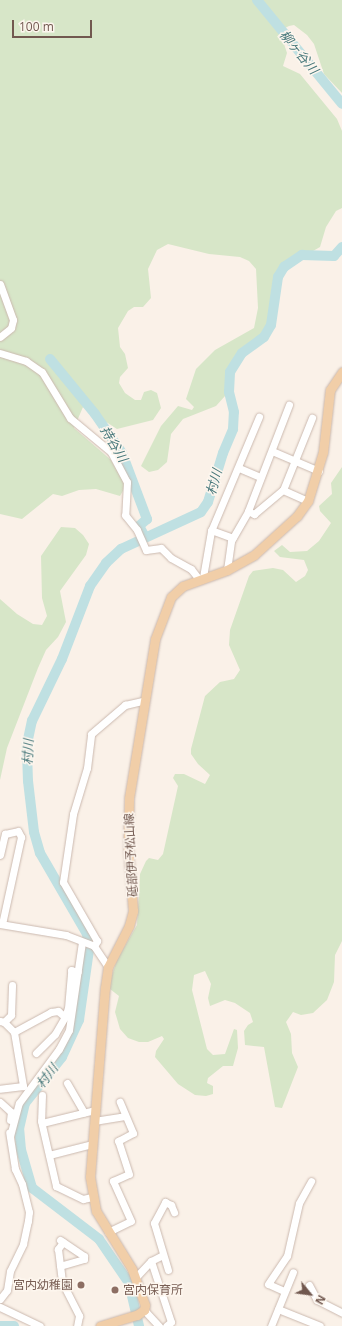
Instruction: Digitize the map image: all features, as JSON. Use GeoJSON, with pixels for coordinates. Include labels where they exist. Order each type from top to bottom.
{"type":"FeatureCollection","features":[{"type":"Feature","properties":{"kind":"main road","name":"砥部伊予松山線"},"geometry":{"type":"LineString","coordinates":[[144,1310],[136,1278],[108,1232],[92,1197],[90,1177],[108,967],[129,926],[134,911],[128,847],[129,798],[143,700],[155,639],[162,617],[172,597],[183,586],[200,578],[227,570],[262,549],[297,516],[308,501],[319,471],[330,390],[342,372]]}},
{"type":"Feature","properties":{"kind":"main road"},"geometry":{"type":"LineString","coordinates":[[100,1326],[137,1315],[144,1310]]}},
{"type":"Feature","properties":{"kind":"street"},"geometry":{"type":"LineString","coordinates":[[0,284],[13,320],[11,328],[0,337]]}},
{"type":"Feature","properties":{"kind":"street"},"geometry":{"type":"LineString","coordinates":[[0,353],[26,361],[42,372],[70,418],[111,452],[127,482],[125,514],[137,530],[146,550],[161,548],[171,558],[191,569],[200,578]]}},
{"type":"Feature","properties":{"kind":"street"},"geometry":{"type":"LineString","coordinates":[[227,570],[233,538],[248,511],[289,405]]}},
{"type":"Feature","properties":{"kind":"street"},"geometry":{"type":"LineString","coordinates":[[200,578],[212,530],[259,417]]}},
{"type":"Feature","properties":{"kind":"street"},"geometry":{"type":"LineString","coordinates":[[248,511],[254,514],[283,490],[312,418]]}},
{"type":"Feature","properties":{"kind":"street"},"geometry":{"type":"LineString","coordinates":[[272,451],[319,471]]}},
{"type":"Feature","properties":{"kind":"street"},"geometry":{"type":"LineString","coordinates":[[238,468],[260,477]]}},
{"type":"Feature","properties":{"kind":"street"},"geometry":{"type":"LineString","coordinates":[[283,490],[308,501]]}},
{"type":"Feature","properties":{"kind":"street"},"geometry":{"type":"LineString","coordinates":[[212,530],[233,538]]}},
{"type":"Feature","properties":{"kind":"street"},"geometry":{"type":"LineString","coordinates":[[94,946],[97,941],[64,882],[73,814],[87,768],[91,734],[125,705],[143,700]]}},
{"type":"Feature","properties":{"kind":"street"},"geometry":{"type":"LineString","coordinates":[[0,855],[4,834],[18,831],[21,837],[1,924],[66,935],[94,946],[108,967]]}},
{"type":"Feature","properties":{"kind":"street"},"geometry":{"type":"LineString","coordinates":[[10,1136],[19,1103],[67,1034],[72,1019],[83,942]]}},
{"type":"Feature","properties":{"kind":"street"},"geometry":{"type":"LineString","coordinates":[[36,1053],[55,1034],[65,1017],[68,1008],[71,970],[78,972]]}},
{"type":"Feature","properties":{"kind":"street"},"geometry":{"type":"LineString","coordinates":[[0,1089],[23,1086],[14,1032],[2,1021],[11,1015],[12,985]]}},
{"type":"Feature","properties":{"kind":"street"},"geometry":{"type":"LineString","coordinates":[[14,1032],[51,1012],[58,1010],[65,1017]]}},
{"type":"Feature","properties":{"kind":"street"},"geometry":{"type":"LineString","coordinates":[[67,1083],[84,1113]]}},
{"type":"Feature","properties":{"kind":"street"},"geometry":{"type":"LineString","coordinates":[[42,1095],[42,1123],[56,1186],[83,1199],[92,1197]]}},
{"type":"Feature","properties":{"kind":"street"},"geometry":{"type":"LineString","coordinates":[[0,1102],[11,1112],[10,1136],[14,1169],[22,1184],[28,1216],[23,1244],[10,1271],[7,1290],[0,1299]]}},
{"type":"Feature","properties":{"kind":"street"},"geometry":{"type":"LineString","coordinates":[[108,1232],[131,1221],[113,1181],[129,1174],[118,1141],[133,1133],[120,1102]]}},
{"type":"Feature","properties":{"kind":"street"},"geometry":{"type":"LineString","coordinates":[[42,1123],[95,1110]]}},
{"type":"Feature","properties":{"kind":"street"},"geometry":{"type":"LineString","coordinates":[[94,1121],[125,1116]]}},
{"type":"Feature","properties":{"kind":"street"},"geometry":{"type":"LineString","coordinates":[[49,1155],[92,1144]]}},
{"type":"Feature","properties":{"kind":"street"},"geometry":{"type":"LineString","coordinates":[[284,1291],[268,1284],[287,1256],[299,1204],[311,1181]]}},
{"type":"Feature","properties":{"kind":"street"},"geometry":{"type":"LineString","coordinates":[[168,1270],[154,1223],[165,1202],[171,1205],[174,1212]]}},
{"type":"Feature","properties":{"kind":"street"},"geometry":{"type":"LineString","coordinates":[[60,1266],[84,1259],[80,1252],[61,1240],[58,1249],[60,1266],[62,1282],[79,1316],[77,1326]]}},
{"type":"Feature","properties":{"kind":"street"},"geometry":{"type":"LineString","coordinates":[[136,1278],[151,1261],[163,1255]]}},
{"type":"Feature","properties":{"kind":"street"},"geometry":{"type":"LineString","coordinates":[[151,1261],[171,1322],[166,1326]]}},
{"type":"Feature","properties":{"kind":"street"},"geometry":{"type":"LineString","coordinates":[[271,1326],[292,1272]]}},
{"type":"Feature","properties":{"kind":"street"},"geometry":{"type":"LineString","coordinates":[[309,1285],[317,1300],[342,1313]]}},
{"type":"Feature","properties":{"kind":"street"},"geometry":{"type":"LineString","coordinates":[[0,1307],[40,1326]]}},
{"type":"Feature","properties":{"kind":"street"},"geometry":{"type":"LineString","coordinates":[[278,1309],[320,1326]]}},
{"type":"Feature","properties":{"kind":"street"},"geometry":{"type":"LineString","coordinates":[[144,1310],[159,1326]]}},
{"type":"Feature","properties":{"kind":"green space"},"geometry":{"type":"Polygon","coordinates":[[[0,0],[342,0],[342,93],[324,74],[314,44],[307,35],[294,25],[289,26],[285,28],[283,41],[287,53],[283,66],[300,74],[337,119],[342,131],[342,208],[336,211],[326,227],[320,247],[313,251],[300,252],[282,265],[275,275],[268,325],[261,336],[242,351],[226,377],[225,396],[216,406],[183,419],[171,434],[167,462],[158,470],[149,472],[141,466],[161,426],[178,406],[192,410],[194,407],[186,399],[196,369],[215,350],[254,328],[258,308],[256,269],[249,261],[240,257],[209,254],[168,244],[157,250],[148,269],[151,298],[143,307],[134,307],[128,311],[118,328],[120,347],[125,354],[128,368],[120,377],[119,383],[125,393],[135,400],[141,400],[144,392],[151,390],[157,393],[161,408],[153,420],[117,429],[83,407],[74,428],[111,460],[125,484],[124,489],[120,496],[96,489],[79,490],[62,496],[53,494],[22,519],[0,514],[0,0]]]}},
{"type":"Feature","properties":{"kind":"green space"},"geometry":{"type":"Polygon","coordinates":[[[342,467],[342,941],[335,955],[334,982],[327,1000],[313,1013],[301,1015],[293,1012],[286,1022],[291,1034],[292,1053],[298,1067],[282,1108],[275,1107],[264,1047],[245,1045],[244,1031],[248,1025],[253,1022],[250,1013],[235,1003],[225,1000],[210,1006],[208,998],[211,984],[205,971],[194,975],[192,990],[207,1049],[213,1055],[225,1054],[234,1029],[237,1030],[238,1048],[233,1066],[223,1066],[208,1078],[207,1083],[213,1086],[213,1094],[206,1096],[195,1095],[178,1084],[155,1057],[156,1051],[164,1039],[162,1036],[148,1042],[139,1042],[128,1038],[120,1029],[115,1012],[119,996],[110,989],[110,981],[117,960],[137,925],[140,874],[149,858],[158,860],[163,854],[178,786],[173,778],[175,774],[184,774],[205,784],[210,775],[198,764],[191,754],[191,749],[205,696],[220,682],[234,679],[240,670],[229,645],[230,630],[249,576],[253,571],[273,568],[283,570],[296,582],[305,576],[308,570],[304,560],[280,557],[274,551],[282,545],[290,552],[307,551],[319,541],[331,523],[320,511],[319,506],[332,494],[331,483],[342,467]]]}},
{"type":"Feature","properties":{"kind":"green space"},"geometry":{"type":"Polygon","coordinates":[[[61,527],[75,528],[83,535],[89,544],[86,555],[60,591],[66,622],[58,637],[46,650],[38,668],[7,748],[0,780],[0,599],[17,614],[33,624],[42,625],[47,616],[42,598],[41,556],[61,527]]]}},
{"type":"Feature","properties":{"kind":"waterway","name":"柳ヶ谷川"},"geometry":{"type":"LineString","coordinates":[[257,0],[342,104]]}},
{"type":"Feature","properties":{"kind":"waterway","name":"村川"},"geometry":{"type":"LineString","coordinates":[[139,1326],[129,1283],[99,1239],[32,1188],[21,1150],[19,1129],[25,1103],[62,1057],[79,1020],[89,950],[87,934],[40,853],[34,832],[28,781],[27,744],[32,721],[62,659],[90,586],[106,563],[121,549],[201,512],[208,502],[223,453],[233,429],[234,412],[229,392],[230,372],[242,353],[264,337],[271,325],[278,277],[284,267],[302,255],[334,256],[342,247]]}},
{"type":"Feature","properties":{"kind":"waterway","name":"持谷川"},"geometry":{"type":"LineString","coordinates":[[50,359],[95,414],[122,453],[147,519],[139,526],[145,537]]}},
{"type":"Feature","properties":{"kind":"waterway"},"geometry":{"type":"LineString","coordinates":[[0,1326],[14,1326]]}},
{"type":"Feature","properties":{"kind":"place","name":"宮内幼稚園"},"geometry":{"type":"Point","coordinates":[81,1285]}},
{"type":"Feature","properties":{"kind":"place","name":"宮内保育所"},"geometry":{"type":"Point","coordinates":[115,1290]}}]}
